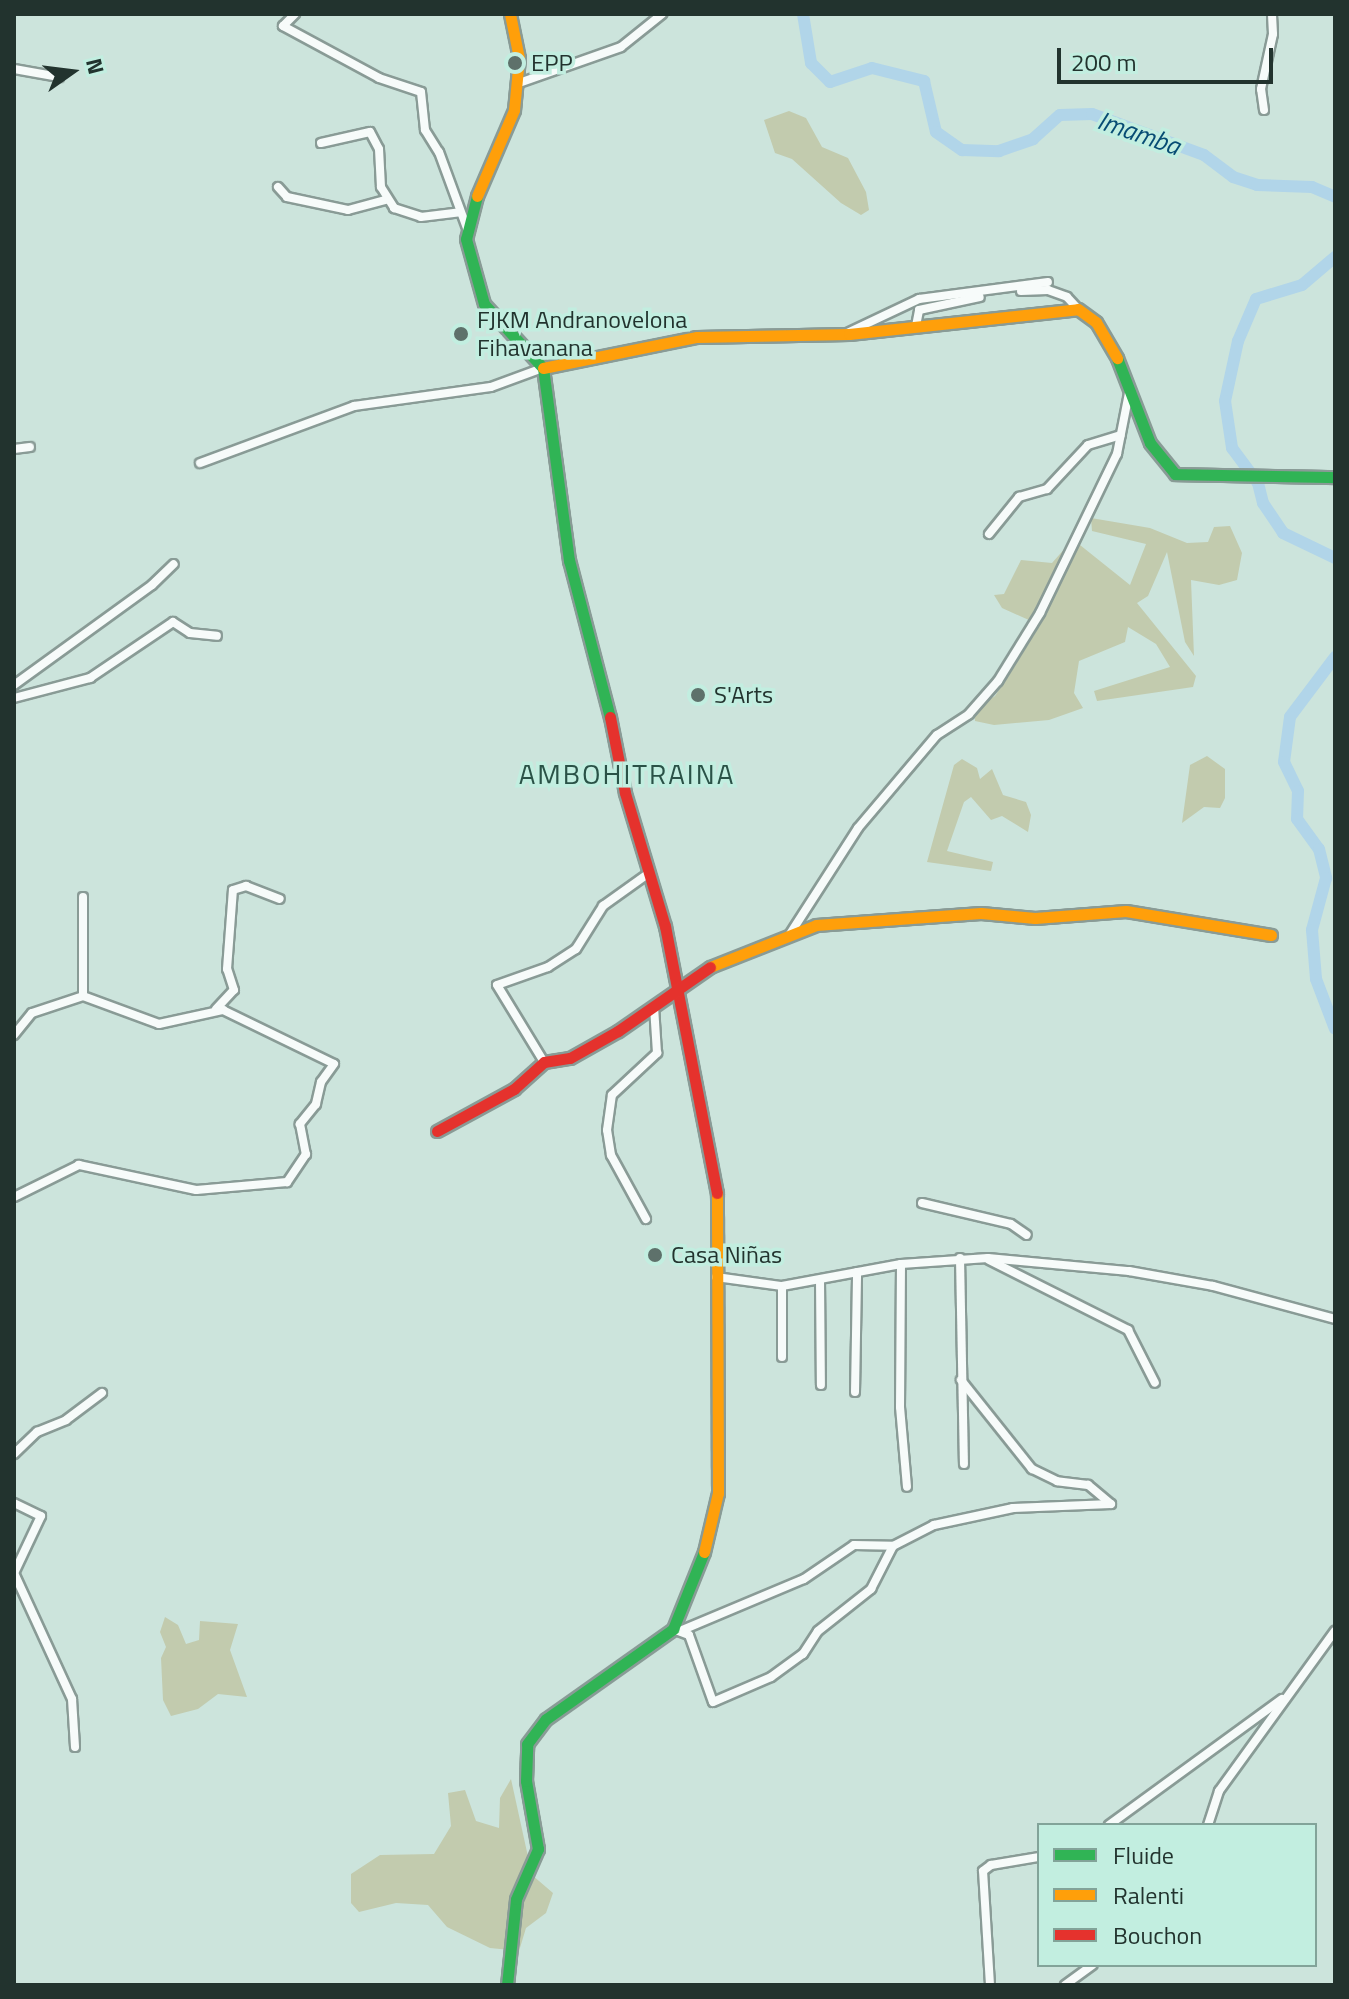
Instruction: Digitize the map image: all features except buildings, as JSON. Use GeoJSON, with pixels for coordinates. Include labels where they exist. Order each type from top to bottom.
{"type":"FeatureCollection","features":[{"type":"Feature","properties":{"kind":"street"},"geometry":{"type":"LineString","coordinates":[[295,14],[283,26],[379,78],[421,92],[425,130],[439,152],[468,232],[484,304],[543,368],[569,560],[601,667],[625,793],[649,873],[711,1148],[718,1202],[718,1493],[700,1571],[676,1630]]}},
{"type":"Feature","properties":{"kind":"street"},"geometry":{"type":"LineString","coordinates":[[468,232],[476,198],[514,110],[519,83],[510,14]]}},
{"type":"Feature","properties":{"kind":"street"},"geometry":{"type":"LineString","coordinates":[[519,83],[621,47],[662,14]]}},
{"type":"Feature","properties":{"kind":"street"},"geometry":{"type":"LineString","coordinates":[[1264,110],[1261,89],[1273,34],[1272,14]]}},
{"type":"Feature","properties":{"kind":"street"},"geometry":{"type":"LineString","coordinates":[[14,69],[59,77]]}},
{"type":"Feature","properties":{"kind":"street"},"geometry":{"type":"LineString","coordinates":[[321,143],[370,132],[375,135],[386,200],[394,208],[421,217],[460,212]]}},
{"type":"Feature","properties":{"kind":"street"},"geometry":{"type":"LineString","coordinates":[[278,187],[287,197],[348,210],[386,200]]}},
{"type":"Feature","properties":{"kind":"street"},"geometry":{"type":"LineString","coordinates":[[845,334],[869,318],[919,299],[1048,282]]}},
{"type":"Feature","properties":{"kind":"street"},"geometry":{"type":"LineString","coordinates":[[916,326],[919,310],[940,303],[1028,290],[1067,297],[1096,322],[1112,345],[1129,392],[1163,463],[1187,478],[1335,477]]}},
{"type":"Feature","properties":{"kind":"street"},"geometry":{"type":"LineString","coordinates":[[200,463],[354,406],[491,387],[543,368],[697,337],[845,334],[1078,309]]}},
{"type":"Feature","properties":{"kind":"street"},"geometry":{"type":"LineString","coordinates":[[790,934],[858,828],[937,735],[969,714],[998,681],[1040,613],[1117,454],[1129,392]]}},
{"type":"Feature","properties":{"kind":"street"},"geometry":{"type":"LineString","coordinates":[[989,534],[1019,497],[1047,489],[1088,445],[1120,435]]}},
{"type":"Feature","properties":{"kind":"street"},"geometry":{"type":"LineString","coordinates":[[14,449],[30,447]]}},
{"type":"Feature","properties":{"kind":"street"},"geometry":{"type":"LineString","coordinates":[[14,685],[152,585],[174,564]]}},
{"type":"Feature","properties":{"kind":"street"},"geometry":{"type":"LineString","coordinates":[[14,698],[90,678],[173,622],[190,633],[217,636]]}},
{"type":"Feature","properties":{"kind":"street"},"geometry":{"type":"LineString","coordinates":[[544,1062],[497,985],[548,967],[576,949],[603,906],[649,873]]}},
{"type":"Feature","properties":{"kind":"street"},"geometry":{"type":"LineString","coordinates":[[212,1011],[234,990],[227,969],[233,890],[246,886],[280,899]]}},
{"type":"Feature","properties":{"kind":"street"},"geometry":{"type":"LineString","coordinates":[[83,897],[83,996]]}},
{"type":"Feature","properties":{"kind":"street"},"geometry":{"type":"LineString","coordinates":[[437,1131],[514,1089],[544,1062],[570,1058],[654,1007],[707,968],[816,925],[923,917],[1126,911],[1271,935]]}},
{"type":"Feature","properties":{"kind":"street"},"geometry":{"type":"LineString","coordinates":[[14,1035],[32,1013],[83,996],[159,1024],[223,1010],[334,1064],[321,1082],[316,1104],[300,1124],[306,1154],[287,1182],[196,1190],[79,1165],[14,1197]]}},
{"type":"Feature","properties":{"kind":"street"},"geometry":{"type":"LineString","coordinates":[[646,1219],[611,1155],[607,1130],[612,1095],[657,1053],[654,1007]]}},
{"type":"Feature","properties":{"kind":"street"},"geometry":{"type":"LineString","coordinates":[[922,1203],[1011,1224],[1027,1235]]}},
{"type":"Feature","properties":{"kind":"street"},"geometry":{"type":"LineString","coordinates":[[960,1258],[964,1464]]}},
{"type":"Feature","properties":{"kind":"street"},"geometry":{"type":"LineString","coordinates":[[716,1277],[782,1286],[901,1264],[985,1258],[1129,1271],[1213,1286],[1335,1319]]}},
{"type":"Feature","properties":{"kind":"street"},"geometry":{"type":"LineString","coordinates":[[985,1258],[1128,1330],[1155,1383]]}},
{"type":"Feature","properties":{"kind":"street"},"geometry":{"type":"LineString","coordinates":[[901,1264],[900,1407],[907,1487]]}},
{"type":"Feature","properties":{"kind":"street"},"geometry":{"type":"LineString","coordinates":[[855,1392],[857,1272]]}},
{"type":"Feature","properties":{"kind":"street"},"geometry":{"type":"LineString","coordinates":[[820,1280],[821,1385]]}},
{"type":"Feature","properties":{"kind":"street"},"geometry":{"type":"LineString","coordinates":[[782,1286],[782,1357]]}},
{"type":"Feature","properties":{"kind":"street"},"geometry":{"type":"LineString","coordinates":[[507,1985],[516,1899],[538,1849],[526,1781],[527,1744],[546,1719],[676,1630],[804,1579],[854,1545],[893,1546],[934,1525],[984,1511],[1111,1504],[1088,1485],[1057,1481],[1032,1469],[961,1380]]}},
{"type":"Feature","properties":{"kind":"street"},"geometry":{"type":"LineString","coordinates":[[14,1454],[37,1432],[66,1420],[102,1393]]}},
{"type":"Feature","properties":{"kind":"street"},"geometry":{"type":"LineString","coordinates":[[14,1503],[41,1516],[14,1573],[72,1699],[75,1747]]}},
{"type":"Feature","properties":{"kind":"street"},"geometry":{"type":"LineString","coordinates":[[676,1630],[689,1635],[713,1702],[771,1677],[803,1654],[818,1631],[871,1589],[893,1546]]}},
{"type":"Feature","properties":{"kind":"street"},"geometry":{"type":"LineString","coordinates":[[1209,1823],[1219,1791],[1335,1631]]}},
{"type":"Feature","properties":{"kind":"street"},"geometry":{"type":"LineString","coordinates":[[1112,1823],[1286,1696]]}},
{"type":"Feature","properties":{"kind":"street"},"geometry":{"type":"LineString","coordinates":[[990,1985],[983,1871],[991,1865],[1037,1857]]}},
{"type":"Feature","properties":{"kind":"street"},"geometry":{"type":"LineString","coordinates":[[1065,1985],[1090,1967]]}},
{"type":"Feature","properties":{"kind":"green space"},"geometry":{"type":"Polygon","coordinates":[[[789,111],[806,118],[822,147],[848,158],[866,192],[869,210],[861,215],[841,203],[792,159],[775,153],[764,120],[789,111]]]}},
{"type":"Feature","properties":{"kind":"green space"},"geometry":{"type":"Polygon","coordinates":[[[1091,518],[1150,528],[1187,543],[1208,542],[1214,527],[1230,526],[1242,553],[1237,580],[1219,585],[1191,580],[1194,656],[1185,642],[1167,552],[1148,596],[1137,603],[1196,676],[1193,687],[1097,701],[1094,691],[1170,667],[1156,644],[1128,627],[1125,642],[1079,661],[1074,693],[1083,708],[1049,720],[994,725],[975,721],[974,710],[995,696],[1040,625],[1002,608],[994,595],[1004,594],[1021,560],[1052,563],[1067,546],[1080,545],[1130,585],[1146,544],[1092,531],[1091,518]]]}},
{"type":"Feature","properties":{"kind":"green space"},"geometry":{"type":"Polygon","coordinates":[[[1207,756],[1225,769],[1225,798],[1220,808],[1204,807],[1182,823],[1190,765],[1207,756]]]}},
{"type":"Feature","properties":{"kind":"green space"},"geometry":{"type":"Polygon","coordinates":[[[962,759],[977,768],[980,779],[992,769],[1003,795],[1026,802],[1031,815],[1028,832],[1002,816],[991,820],[971,797],[964,802],[947,851],[993,862],[991,871],[927,862],[954,765],[962,759]]]}},
{"type":"Feature","properties":{"kind":"green space"},"geometry":{"type":"Polygon","coordinates":[[[165,1617],[178,1625],[186,1644],[199,1640],[200,1621],[238,1624],[230,1650],[247,1697],[218,1694],[198,1709],[171,1716],[163,1700],[161,1658],[166,1647],[160,1632],[165,1617]]]}},
{"type":"Feature","properties":{"kind":"green space"},"geometry":{"type":"Polygon","coordinates":[[[511,1779],[532,1875],[553,1893],[546,1913],[526,1928],[519,1951],[490,1948],[447,1927],[428,1905],[396,1903],[359,1912],[351,1903],[351,1874],[380,1855],[434,1854],[451,1826],[448,1793],[465,1790],[476,1821],[499,1828],[500,1798],[511,1779]]]}},
{"type":"Feature","properties":{"kind":"waterway","name":"Imamba"},"geometry":{"type":"LineString","coordinates":[[803,14],[811,63],[830,82],[872,68],[924,81],[936,132],[962,150],[999,151],[1033,139],[1060,115],[1092,114],[1204,155],[1233,177],[1257,185],[1312,187],[1335,197]]}},
{"type":"Feature","properties":{"kind":"waterway","name":"Imamba"},"geometry":{"type":"LineString","coordinates":[[1335,257],[1302,285],[1256,299],[1238,341],[1225,401],[1232,448],[1258,483],[1263,503],[1283,533],[1335,558]]}},
{"type":"Feature","properties":{"kind":"waterway","name":"Imamba"},"geometry":{"type":"LineString","coordinates":[[1335,657],[1290,717],[1284,762],[1298,791],[1297,819],[1319,849],[1326,878],[1312,930],[1316,979],[1335,1029]]}},
{"type":"Feature","properties":{"kind":"traffic: fast"},"geometry":{"type":"LineString","coordinates":[[477,196],[466,239],[484,304],[543,368],[569,560],[610,717]]}},
{"type":"Feature","properties":{"kind":"traffic: fast"},"geometry":{"type":"LineString","coordinates":[[1117,358],[1150,443],[1175,474],[1335,477]]}},
{"type":"Feature","properties":{"kind":"traffic: fast"},"geometry":{"type":"LineString","coordinates":[[507,1985],[516,1899],[538,1849],[526,1781],[527,1744],[546,1719],[673,1629],[704,1552]]}},
{"type":"Feature","properties":{"kind":"traffic: slow"},"geometry":{"type":"LineString","coordinates":[[477,196],[514,110],[519,58],[510,14]]}},
{"type":"Feature","properties":{"kind":"traffic: slow"},"geometry":{"type":"LineString","coordinates":[[543,368],[697,337],[849,334],[1078,309],[1096,322],[1117,358]]}},
{"type":"Feature","properties":{"kind":"traffic: slow"},"geometry":{"type":"LineString","coordinates":[[710,967],[816,925],[981,913],[1035,918],[1126,911],[1271,935]]}},
{"type":"Feature","properties":{"kind":"traffic: slow"},"geometry":{"type":"LineString","coordinates":[[704,1552],[718,1493],[717,1193]]}},
{"type":"Feature","properties":{"kind":"traffic: jam"},"geometry":{"type":"LineString","coordinates":[[610,717],[625,793],[665,926],[717,1193]]}},
{"type":"Feature","properties":{"kind":"traffic: jam"},"geometry":{"type":"LineString","coordinates":[[437,1131],[514,1089],[544,1062],[570,1058],[618,1031],[710,967]]}},
{"type":"Feature","properties":{"kind":"place","name":"EPP"},"geometry":{"type":"Point","coordinates":[515,63]}},
{"type":"Feature","properties":{"kind":"place","name":"FJKM Andranovelona Fihavanana"},"geometry":{"type":"Point","coordinates":[461,334]}},
{"type":"Feature","properties":{"kind":"place","name":"S'Arts"},"geometry":{"type":"Point","coordinates":[698,695]}},
{"type":"Feature","properties":{"kind":"place","name":"Casa Niñas"},"geometry":{"type":"Point","coordinates":[655,1255]}},
{"type":"Feature","properties":{"kind":"district","name":"AMBOHITRAINA"},"geometry":{"type":"Point","coordinates":[627,774]}}]}
